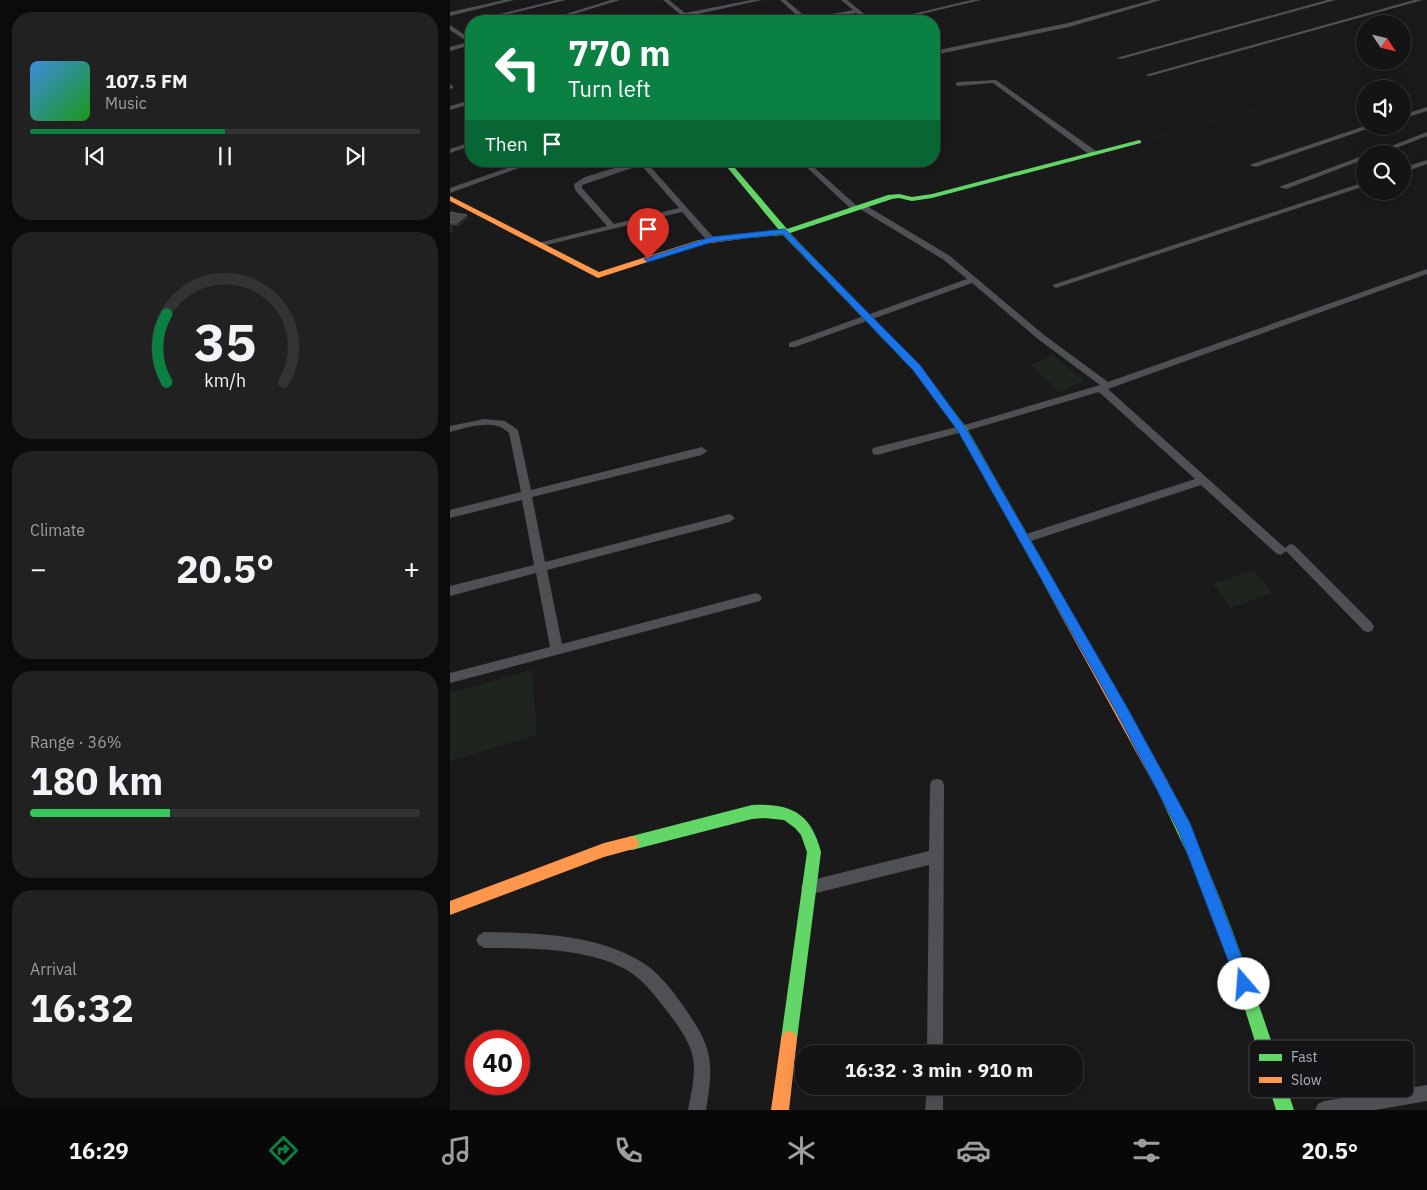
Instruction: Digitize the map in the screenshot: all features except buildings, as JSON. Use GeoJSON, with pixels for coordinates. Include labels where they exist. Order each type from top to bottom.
{"type":"FeatureCollection","features":[{"type":"Feature","properties":{"kind":"street"},"geometry":{"type":"LineString","coordinates":[[450,14],[511,0]]}},
{"type":"Feature","properties":{"kind":"street"},"geometry":{"type":"LineString","coordinates":[[501,15],[563,0]]}},
{"type":"Feature","properties":{"kind":"street"},"geometry":{"type":"LineString","coordinates":[[566,15],[617,0]]}},
{"type":"Feature","properties":{"kind":"street"},"geometry":{"type":"LineString","coordinates":[[666,0],[685,15],[759,0]]}},
{"type":"Feature","properties":{"kind":"street"},"geometry":{"type":"LineString","coordinates":[[782,0],[800,15]]}},
{"type":"Feature","properties":{"kind":"street"},"geometry":{"type":"LineString","coordinates":[[844,0],[862,15]]}},
{"type":"Feature","properties":{"kind":"street"},"geometry":{"type":"LineString","coordinates":[[912,15],[978,0]]}},
{"type":"Feature","properties":{"kind":"street"},"geometry":{"type":"LineString","coordinates":[[940,52],[1069,25],[1158,0]]}},
{"type":"Feature","properties":{"kind":"street"},"geometry":{"type":"LineString","coordinates":[[1119,58],[1333,0]]}},
{"type":"Feature","properties":{"kind":"street"},"geometry":{"type":"LineString","coordinates":[[1148,75],[1420,0]]}},
{"type":"Feature","properties":{"kind":"street"},"geometry":{"type":"LineString","coordinates":[[837,15],[857,11]]}},
{"type":"Feature","properties":{"kind":"street"},"geometry":{"type":"LineString","coordinates":[[450,49],[465,44]]}},
{"type":"Feature","properties":{"kind":"street"},"geometry":{"type":"LineString","coordinates":[[958,84],[994,81],[1093,153]]}},
{"type":"Feature","properties":{"kind":"street"},"geometry":{"type":"LineString","coordinates":[[450,108],[465,104]]}},
{"type":"Feature","properties":{"kind":"street"},"geometry":{"type":"LineString","coordinates":[[1411,114],[1427,109]]}},
{"type":"Feature","properties":{"kind":"street"},"geometry":{"type":"LineString","coordinates":[[1253,166],[1356,132]]}},
{"type":"Feature","properties":{"kind":"street"},"geometry":{"type":"LineString","coordinates":[[1398,145],[1427,134]]}},
{"type":"Feature","properties":{"kind":"street"},"geometry":{"type":"LineString","coordinates":[[450,198],[598,275],[711,240],[785,232],[891,197],[899,196],[912,199],[932,196],[1138,142]]}},
{"type":"Feature","properties":{"kind":"street"},"geometry":{"type":"LineString","coordinates":[[450,151],[465,146]]}},
{"type":"Feature","properties":{"kind":"street"},"geometry":{"type":"LineString","coordinates":[[1283,187],[1356,160]]}},
{"type":"Feature","properties":{"kind":"street"},"geometry":{"type":"LineString","coordinates":[[1411,168],[1427,162]]}},
{"type":"Feature","properties":{"kind":"street"},"geometry":{"type":"LineString","coordinates":[[450,191],[518,167]]}},
{"type":"Feature","properties":{"kind":"street"},"geometry":{"type":"LineString","coordinates":[[612,227],[578,188],[578,184],[628,167]]}},
{"type":"Feature","properties":{"kind":"street"},"geometry":{"type":"LineString","coordinates":[[648,167],[711,240]]}},
{"type":"Feature","properties":{"kind":"street"},"geometry":{"type":"LineString","coordinates":[[730,167],[785,232],[916,368],[962,429],[1123,713],[1185,828],[1232,947],[1262,1040]]}},
{"type":"Feature","properties":{"kind":"street"},"geometry":{"type":"LineString","coordinates":[[810,167],[859,208],[946,258],[1103,386],[1203,480],[1286,550],[1368,627]]}},
{"type":"Feature","properties":{"kind":"street"},"geometry":{"type":"LineString","coordinates":[[1056,285],[1356,187]]}},
{"type":"Feature","properties":{"kind":"street"},"geometry":{"type":"LineString","coordinates":[[540,245],[684,209]]}},
{"type":"Feature","properties":{"kind":"street"},"geometry":{"type":"LineString","coordinates":[[877,452],[962,429],[1103,386],[1427,270]]}},
{"type":"Feature","properties":{"kind":"street"},"geometry":{"type":"LineString","coordinates":[[792,345],[973,280]]}},
{"type":"Feature","properties":{"kind":"street"},"geometry":{"type":"LineString","coordinates":[[450,429],[480,422],[502,424],[512,429],[557,651]]}},
{"type":"Feature","properties":{"kind":"street"},"geometry":{"type":"LineString","coordinates":[[450,514],[702,451]]}},
{"type":"Feature","properties":{"kind":"street"},"geometry":{"type":"LineString","coordinates":[[1024,539],[1203,480]]}},
{"type":"Feature","properties":{"kind":"street"},"geometry":{"type":"LineString","coordinates":[[450,591],[730,518]]}},
{"type":"Feature","properties":{"kind":"street"},"geometry":{"type":"LineString","coordinates":[[450,678],[756,598]]}},
{"type":"Feature","properties":{"kind":"street"},"geometry":{"type":"LineString","coordinates":[[935,1045],[938,785]]}},
{"type":"Feature","properties":{"kind":"street"},"geometry":{"type":"LineString","coordinates":[[450,908],[604,850],[761,811],[794,816],[808,828],[813,840],[814,852],[780,1110]]}},
{"type":"Feature","properties":{"kind":"street"},"geometry":{"type":"LineString","coordinates":[[808,888],[937,856]]}},
{"type":"Feature","properties":{"kind":"street"},"geometry":{"type":"LineString","coordinates":[[484,940],[553,943],[606,955],[634,966],[658,986],[688,1028],[702,1056],[702,1076],[697,1110]]}},
{"type":"Feature","properties":{"kind":"street"},"geometry":{"type":"LineString","coordinates":[[1414,1095],[1427,1093]]}},
{"type":"Feature","properties":{"kind":"street"},"geometry":{"type":"LineString","coordinates":[[934,1110],[935,1095]]}},
{"type":"Feature","properties":{"kind":"street"},"geometry":{"type":"LineString","coordinates":[[1280,1098],[1284,1110]]}},
{"type":"Feature","properties":{"kind":"street"},"geometry":{"type":"LineString","coordinates":[[1324,1110],[1397,1098]]}},
{"type":"Feature","properties":{"kind":"shaded area"},"geometry":{"type":"Polygon","coordinates":[[[1273,105],[1148,140],[1148,139],[1273,105]]]}},
{"type":"Feature","properties":{"kind":"shaded area"},"geometry":{"type":"Polygon","coordinates":[[[1053,355],[1084,381],[1060,392],[1030,365],[1053,355]]]}},
{"type":"Feature","properties":{"kind":"shaded area"},"geometry":{"type":"Polygon","coordinates":[[[1253,570],[1272,593],[1231,608],[1213,584],[1253,570]]]}},
{"type":"Feature","properties":{"kind":"shaded area"},"geometry":{"type":"Polygon","coordinates":[[[532,670],[537,735],[450,761],[450,693],[532,670]]]}},
{"type":"Feature","properties":{"kind":"traffic: fast"},"geometry":{"type":"LineString","coordinates":[[741,237],[785,232],[891,197],[899,196],[912,199],[932,196],[1139,142]]}},
{"type":"Feature","properties":{"kind":"traffic: fast"},"geometry":{"type":"LineString","coordinates":[[730,167],[785,232],[916,368],[962,429],[1048,581]]}},
{"type":"Feature","properties":{"kind":"traffic: fast"},"geometry":{"type":"LineString","coordinates":[[1162,785],[1182,824],[1216,904],[1262,1040]]}},
{"type":"Feature","properties":{"kind":"traffic: fast"},"geometry":{"type":"LineString","coordinates":[[632,843],[752,812],[764,811],[793,817],[806,830],[814,852],[789,1039]]}},
{"type":"Feature","properties":{"kind":"traffic: fast"},"geometry":{"type":"LineString","coordinates":[[1281,1098],[1285,1110]]}},
{"type":"Feature","properties":{"kind":"traffic: slow"},"geometry":{"type":"LineString","coordinates":[[450,198],[598,275],[702,242],[741,237]]}},
{"type":"Feature","properties":{"kind":"traffic: slow"},"geometry":{"type":"LineString","coordinates":[[1048,581],[1162,785]]}},
{"type":"Feature","properties":{"kind":"traffic: slow"},"geometry":{"type":"LineString","coordinates":[[450,908],[604,850],[632,843]]}},
{"type":"Feature","properties":{"kind":"traffic: slow"},"geometry":{"type":"LineString","coordinates":[[780,1110],[789,1039]]}},
{"type":"Feature","properties":{"kind":"route"},"geometry":{"type":"LineString","coordinates":[[648,259],[711,240],[785,232],[826,271],[916,368],[962,429],[1123,713],[1185,828],[1232,947],[1244,984]]}}]}
